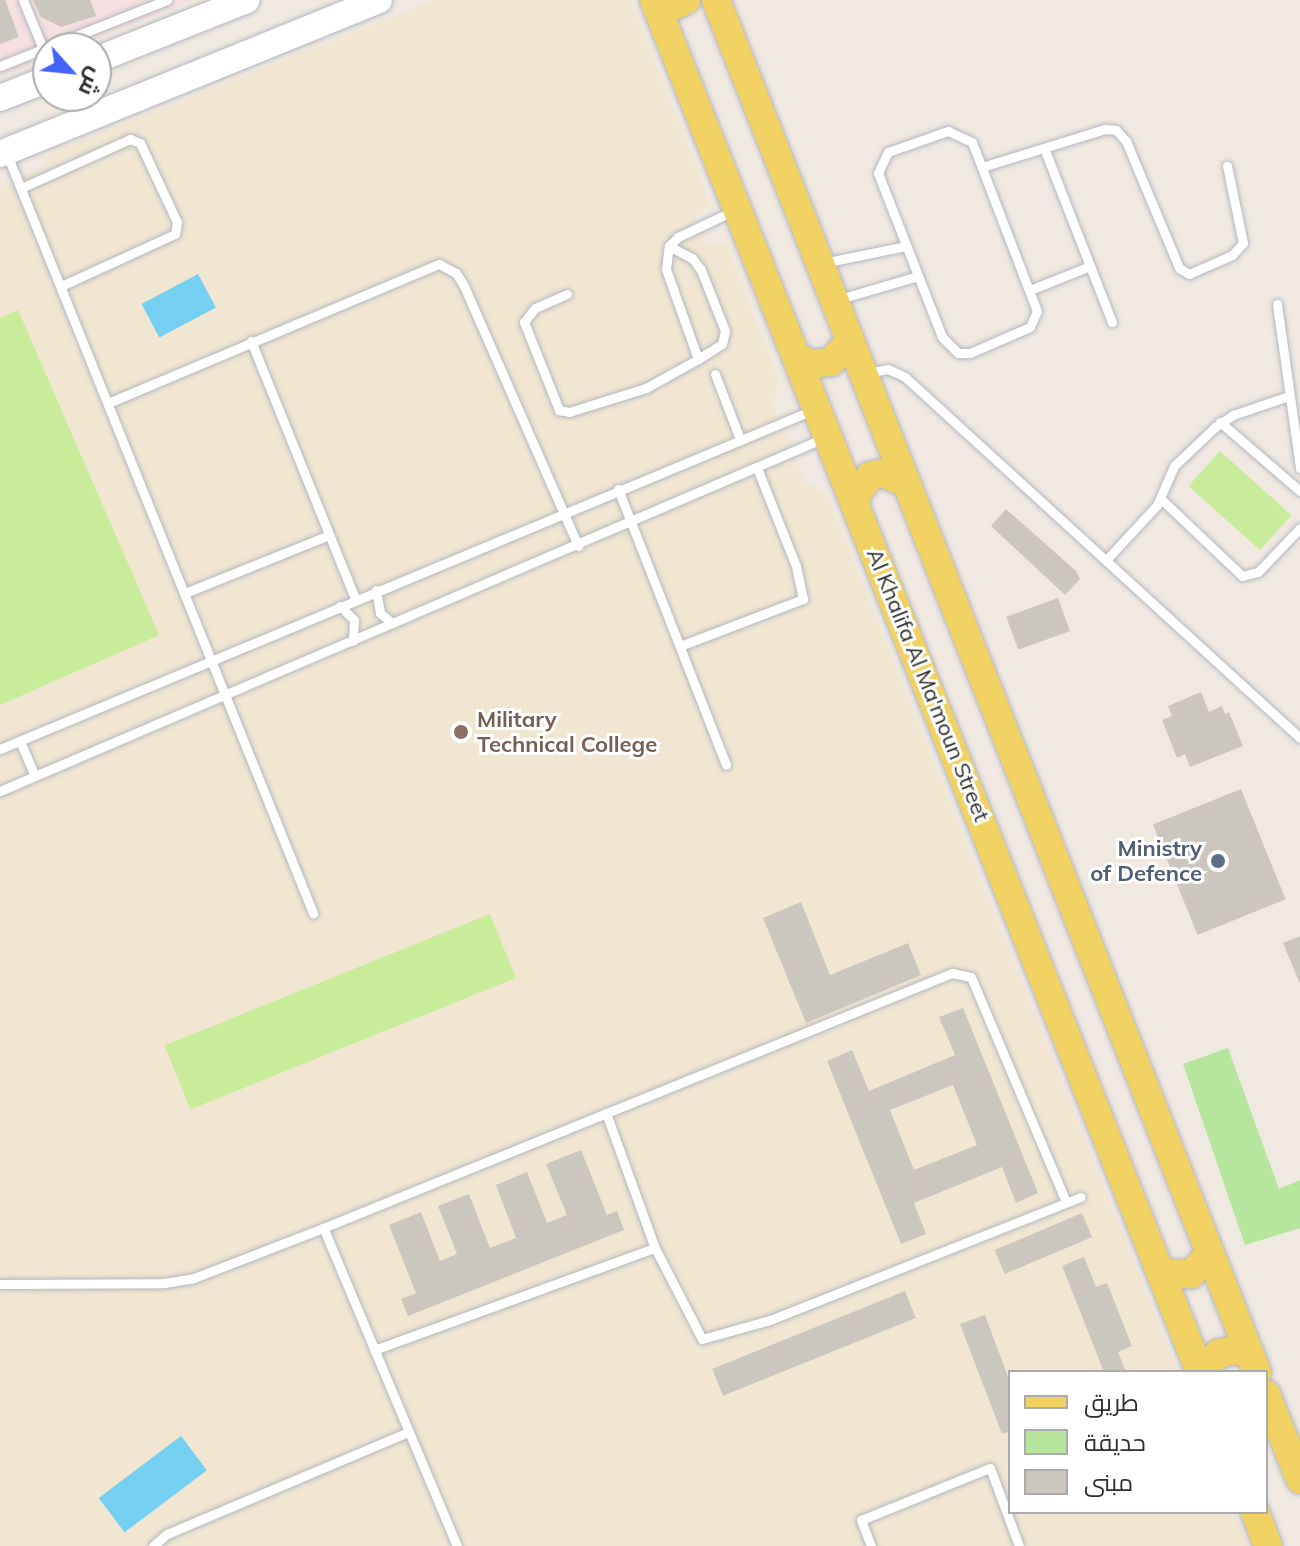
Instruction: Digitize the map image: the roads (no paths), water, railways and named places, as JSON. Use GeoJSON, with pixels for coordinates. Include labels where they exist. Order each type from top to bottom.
{"type":"FeatureCollection","features":[{"type":"Feature","properties":{"kind":"main road"},"geometry":{"type":"LineString","coordinates":[[656,6],[686,0]]}},
{"type":"Feature","properties":{"kind":"main road"},"geometry":{"type":"LineString","coordinates":[[716,0],[903,482],[1254,1364]]}},
{"type":"Feature","properties":{"kind":"main road","name":"Al Khalifa Al Ma'moun Street"},"geometry":{"type":"LineString","coordinates":[[656,6],[1201,1370]]}},
{"type":"Feature","properties":{"kind":"main road"},"geometry":{"type":"LineString","coordinates":[[799,358],[811,364],[831,362],[849,342]]}},
{"type":"Feature","properties":{"kind":"main road"},"geometry":{"type":"LineString","coordinates":[[854,498],[870,476],[884,473],[903,482]]}},
{"type":"Feature","properties":{"kind":"main road"},"geometry":{"type":"LineString","coordinates":[[1162,1274],[1191,1274],[1210,1254]]}},
{"type":"Feature","properties":{"kind":"main road"},"geometry":{"type":"LineString","coordinates":[[1204,1370],[1219,1353],[1239,1350],[1254,1364]]}},
{"type":"Feature","properties":{"kind":"main road"},"geometry":{"type":"LineString","coordinates":[[1268,1399],[1300,1479]]}},
{"type":"Feature","properties":{"kind":"main road"},"geometry":{"type":"LineString","coordinates":[[1256,1514],[1268,1546]]}},
{"type":"Feature","properties":{"kind":"street"},"geometry":{"type":"LineString","coordinates":[[112,54],[247,0]]}},
{"type":"Feature","properties":{"kind":"street"},"geometry":{"type":"LineString","coordinates":[[2,148],[379,0]]}},
{"type":"Feature","properties":{"kind":"street"},"geometry":{"type":"LineString","coordinates":[[0,98],[32,85]]}},
{"type":"Feature","properties":{"kind":"lane"},"geometry":{"type":"LineString","coordinates":[[23,0],[36,32]]}},
{"type":"Feature","properties":{"kind":"lane"},"geometry":{"type":"LineString","coordinates":[[86,32],[167,0]]}},
{"type":"Feature","properties":{"kind":"lane"},"geometry":{"type":"LineString","coordinates":[[0,66],[32,53]]}},
{"type":"Feature","properties":{"kind":"lane"},"geometry":{"type":"LineString","coordinates":[[982,167],[1105,129],[1123,134],[1179,268],[1189,274],[1232,255],[1243,243],[1227,166]]}},
{"type":"Feature","properties":{"kind":"lane"},"geometry":{"type":"LineString","coordinates":[[957,132],[972,142],[1038,317],[1030,327],[958,353],[942,337],[906,246],[878,173],[882,158],[957,132]]}},
{"type":"Feature","properties":{"kind":"lane"},"geometry":{"type":"LineString","coordinates":[[21,188],[130,139],[140,143],[177,222],[175,234],[61,286]]}},
{"type":"Feature","properties":{"kind":"lane"},"geometry":{"type":"LineString","coordinates":[[2,148],[61,286],[313,913]]}},
{"type":"Feature","properties":{"kind":"lane"},"geometry":{"type":"LineString","coordinates":[[1044,148],[1112,322]]}},
{"type":"Feature","properties":{"kind":"lane"},"geometry":{"type":"LineString","coordinates":[[698,359],[666,269],[669,246],[678,237],[738,208]]}},
{"type":"Feature","properties":{"kind":"lane"},"geometry":{"type":"LineString","coordinates":[[567,294],[535,308],[524,322],[559,410],[569,412],[646,388],[722,344],[725,331],[701,270],[692,258],[669,246]]}},
{"type":"Feature","properties":{"kind":"lane"},"geometry":{"type":"LineString","coordinates":[[818,264],[906,246]]}},
{"type":"Feature","properties":{"kind":"lane"},"geometry":{"type":"LineString","coordinates":[[108,403],[426,265],[448,267],[464,286],[566,512],[578,546]]}},
{"type":"Feature","properties":{"kind":"lane"},"geometry":{"type":"LineString","coordinates":[[1030,290],[1090,266]]}},
{"type":"Feature","properties":{"kind":"lane"},"geometry":{"type":"LineString","coordinates":[[833,301],[918,276]]}},
{"type":"Feature","properties":{"kind":"lane"},"geometry":{"type":"LineString","coordinates":[[1277,304],[1300,468]]}},
{"type":"Feature","properties":{"kind":"lane"},"geometry":{"type":"LineString","coordinates":[[251,341],[355,599]]}},
{"type":"Feature","properties":{"kind":"lane"},"geometry":{"type":"LineString","coordinates":[[862,375],[888,369],[905,377],[1300,738]]}},
{"type":"Feature","properties":{"kind":"lane"},"geometry":{"type":"LineString","coordinates":[[715,374],[740,439]]}},
{"type":"Feature","properties":{"kind":"lane"},"geometry":{"type":"LineString","coordinates":[[1107,559],[1161,499],[1174,466],[1220,422],[1289,396]]}},
{"type":"Feature","properties":{"kind":"lane"},"geometry":{"type":"LineString","coordinates":[[0,749],[818,408]]}},
{"type":"Feature","properties":{"kind":"lane"},"geometry":{"type":"LineString","coordinates":[[1220,422],[1300,491]]}},
{"type":"Feature","properties":{"kind":"lane"},"geometry":{"type":"LineString","coordinates":[[0,791],[634,523],[829,436]]}},
{"type":"Feature","properties":{"kind":"lane"},"geometry":{"type":"LineString","coordinates":[[680,646],[803,599],[796,566],[757,468]]}},
{"type":"Feature","properties":{"kind":"lane"},"geometry":{"type":"LineString","coordinates":[[618,489],[634,523],[726,765]]}},
{"type":"Feature","properties":{"kind":"lane"},"geometry":{"type":"LineString","coordinates":[[1161,499],[1242,576],[1258,572],[1300,528]]}},
{"type":"Feature","properties":{"kind":"lane"},"geometry":{"type":"LineString","coordinates":[[185,593],[329,535]]}},
{"type":"Feature","properties":{"kind":"lane"},"geometry":{"type":"LineString","coordinates":[[376,590],[380,613],[392,623]]}},
{"type":"Feature","properties":{"kind":"lane"},"geometry":{"type":"LineString","coordinates":[[340,606],[354,620],[353,641]]}},
{"type":"Feature","properties":{"kind":"lane"},"geometry":{"type":"LineString","coordinates":[[20,741],[35,776]]}},
{"type":"Feature","properties":{"kind":"lane"},"geometry":{"type":"LineString","coordinates":[[0,1284],[164,1283],[194,1278],[952,973],[964,973],[971,977],[1066,1202]]}},
{"type":"Feature","properties":{"kind":"lane"},"geometry":{"type":"LineString","coordinates":[[606,1113],[655,1248],[702,1339],[770,1320],[1080,1197]]}},
{"type":"Feature","properties":{"kind":"lane"},"geometry":{"type":"LineString","coordinates":[[323,1228],[406,1433],[457,1546]]}},
{"type":"Feature","properties":{"kind":"lane"},"geometry":{"type":"LineString","coordinates":[[374,1350],[655,1248]]}},
{"type":"Feature","properties":{"kind":"lane"},"geometry":{"type":"LineString","coordinates":[[153,1546],[167,1534],[406,1433]]}},
{"type":"Feature","properties":{"kind":"lane"},"geometry":{"type":"LineString","coordinates":[[871,1546],[861,1520],[990,1468],[1019,1546]]}},
{"type":"Feature","properties":{"kind":"water"},"geometry":{"type":"Polygon","coordinates":[[[198,274],[216,308],[159,338],[141,304],[198,274]]]}},
{"type":"Feature","properties":{"kind":"water"},"geometry":{"type":"Polygon","coordinates":[[[181,1436],[207,1470],[125,1532],[99,1498],[181,1436]]]}},
{"type":"Feature","properties":{"kind":"place","name":"Military Technical College"},"geometry":{"type":"Point","coordinates":[461,732]}},
{"type":"Feature","properties":{"kind":"place","name":"Ministry of Defence"},"geometry":{"type":"Point","coordinates":[1218,861]}}]}
